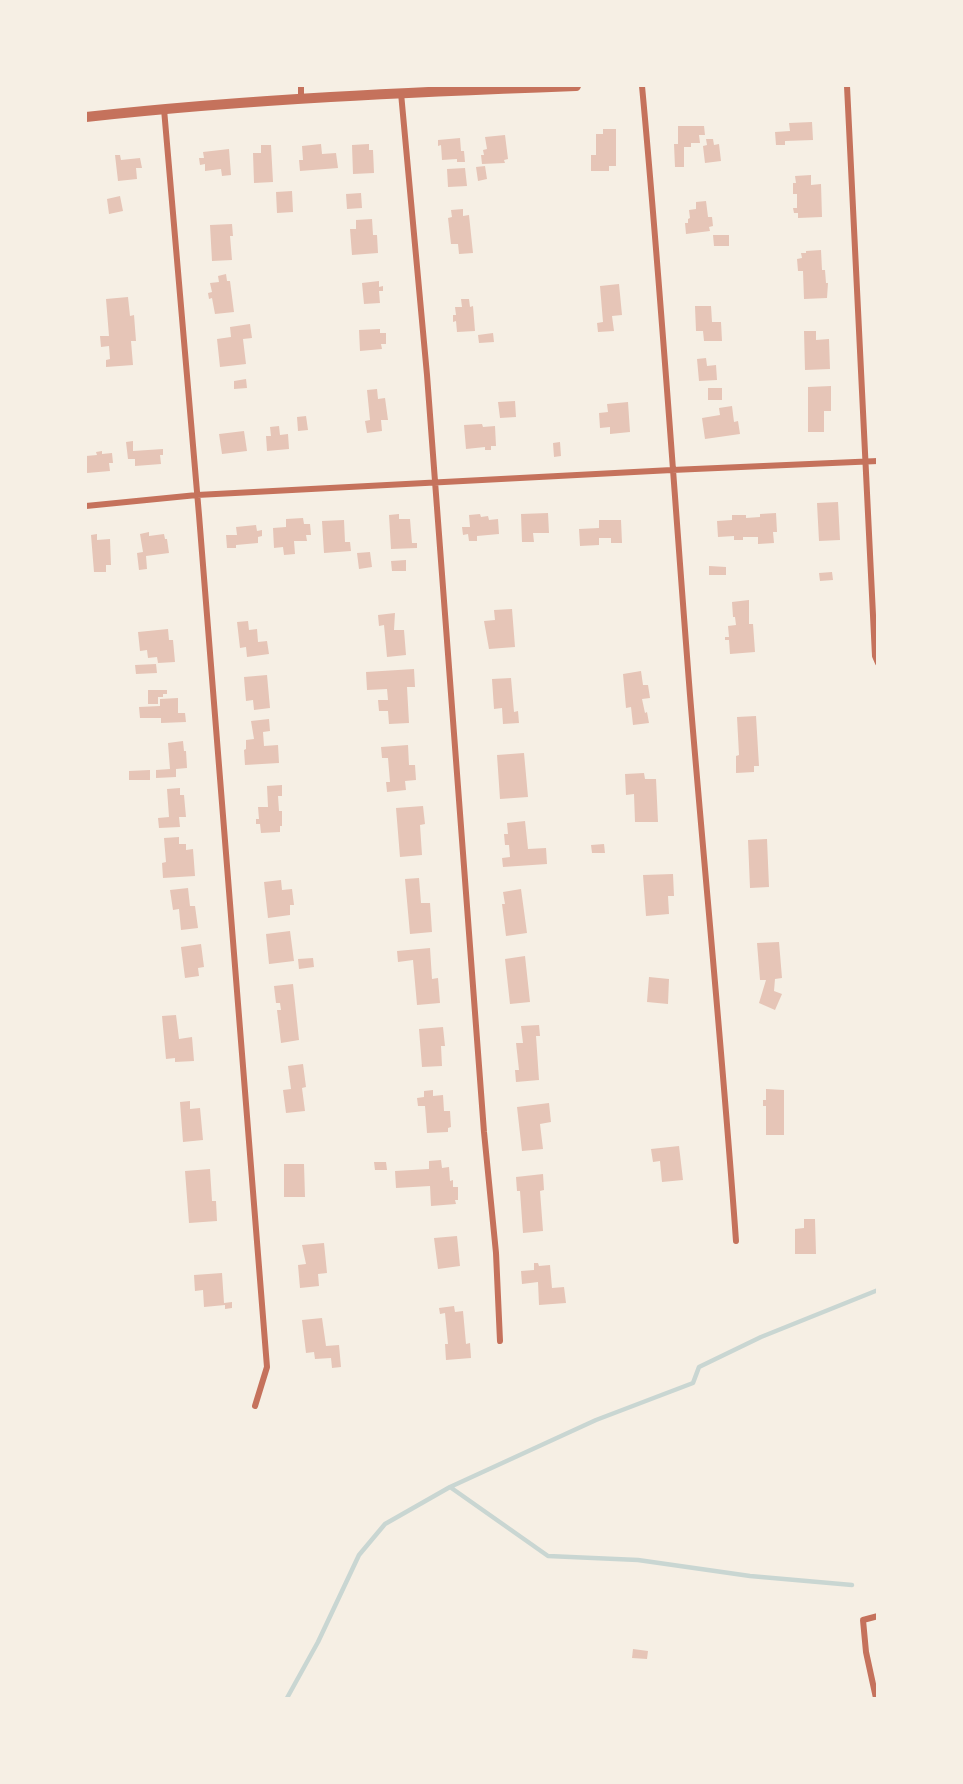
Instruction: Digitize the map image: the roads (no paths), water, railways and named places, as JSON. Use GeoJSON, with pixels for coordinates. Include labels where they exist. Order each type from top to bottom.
{"type":"FeatureCollection","features":[{"type":"Feature","properties":{"kind":"street"},"geometry":{"type":"LineString","coordinates":[[300,99],[301,86]]}},
{"type":"Feature","properties":{"kind":"street"},"geometry":{"type":"LineString","coordinates":[[86,117],[164,108],[469,88],[576,86]]}},
{"type":"Feature","properties":{"kind":"street"},"geometry":{"type":"LineString","coordinates":[[642,86],[667,372],[672,470],[697,783],[725,1085],[735,1241]]}},
{"type":"Feature","properties":{"kind":"street"},"geometry":{"type":"LineString","coordinates":[[848,86],[875,656],[878,663]]}},
{"type":"Feature","properties":{"kind":"street"},"geometry":{"type":"LineString","coordinates":[[401,93],[484,1132],[496,1253],[500,1341]]}},
{"type":"Feature","properties":{"kind":"street"},"geometry":{"type":"LineString","coordinates":[[164,108],[267,1367],[255,1406]]}},
{"type":"Feature","properties":{"kind":"street"},"geometry":{"type":"LineString","coordinates":[[86,506],[197,495],[878,461]]}},
{"type":"Feature","properties":{"kind":"street"},"geometry":{"type":"LineString","coordinates":[[876,1698],[866,1652],[863,1620],[878,1616]]}},
{"type":"Feature","properties":{"kind":"waterway"},"geometry":{"type":"LineString","coordinates":[[287,1698],[318,1642],[359,1555],[385,1524],[450,1487],[596,1420],[693,1383],[699,1367],[761,1337],[878,1290]]}},
{"type":"Feature","properties":{"kind":"waterway"},"geometry":{"type":"LineString","coordinates":[[450,1487],[548,1556],[638,1560],[750,1576],[852,1585]]}}]}
